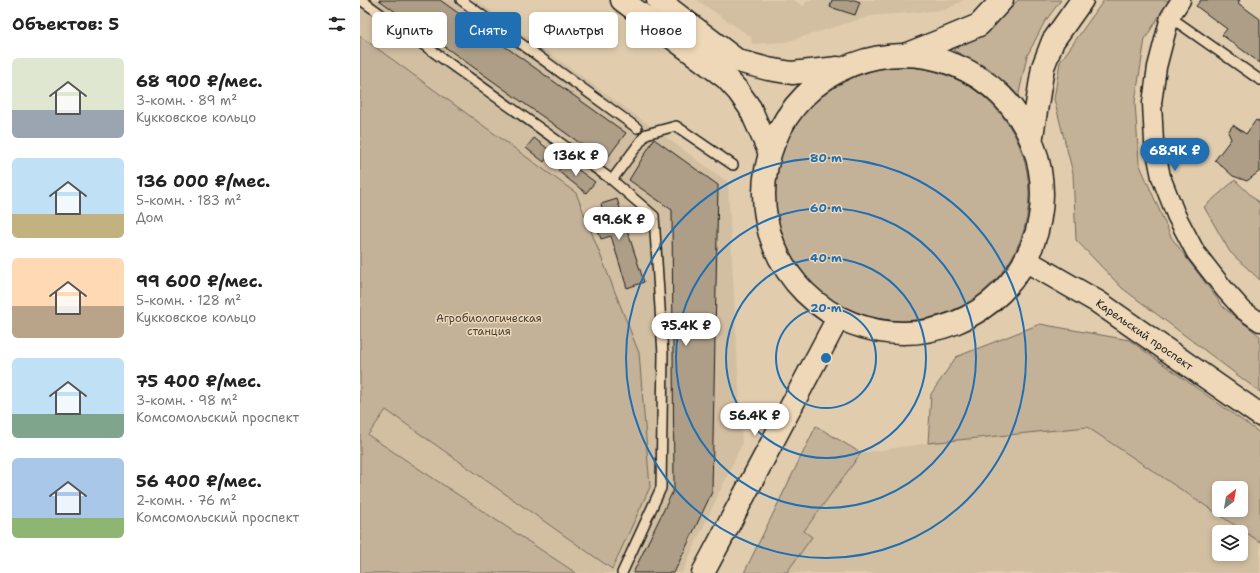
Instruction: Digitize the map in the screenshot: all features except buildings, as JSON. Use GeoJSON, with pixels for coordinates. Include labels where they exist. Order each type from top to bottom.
{"type":"FeatureCollection","features":[{"type":"Feature","properties":{"kind":"main road"},"geometry":{"type":"LineString","coordinates":[[622,0],[726,78],[738,91],[750,108],[769,150]]}},
{"type":"Feature","properties":{"kind":"main road"},"geometry":{"type":"LineString","coordinates":[[658,0],[738,61],[768,69],[792,73],[838,68],[868,58],[907,54],[950,38],[978,25],[1002,0]]}},
{"type":"Feature","properties":{"kind":"main road"},"geometry":{"type":"LineString","coordinates":[[1032,136],[1043,67],[1053,41],[1082,0]]}},
{"type":"Feature","properties":{"kind":"main road"},"geometry":{"type":"LineString","coordinates":[[838,68],[801,97],[785,117],[769,150],[765,168],[762,191],[765,217],[774,248],[785,270],[802,291],[838,318],[886,333],[914,334],[968,318],[1003,293],[1026,260],[1040,226],[1044,186],[1042,166],[1032,136],[1013,107],[984,83],[950,63],[907,54]]}},
{"type":"Feature","properties":{"kind":"main road","name":"Карельский проспект"},"geometry":{"type":"LineString","coordinates":[[1026,260],[1098,302],[1260,415]]}},
{"type":"Feature","properties":{"kind":"main road"},"geometry":{"type":"LineString","coordinates":[[703,573],[838,318]]}},
{"type":"Feature","properties":{"kind":"street"},"geometry":{"type":"LineString","coordinates":[[1181,0],[1170,17],[1157,67],[1152,103],[1154,142],[1161,177],[1176,215],[1196,253],[1243,310],[1260,322]]}},
{"type":"Feature","properties":{"kind":"lane"},"geometry":{"type":"LineString","coordinates":[[361,0],[612,180],[654,216],[663,354],[661,488],[622,573]]}},
{"type":"Feature","properties":{"kind":"lane"},"geometry":{"type":"LineString","coordinates":[[461,0],[637,128]]}},
{"type":"Feature","properties":{"kind":"lane"},"geometry":{"type":"LineString","coordinates":[[1170,17],[1260,80]]}},
{"type":"Feature","properties":{"kind":"lane"},"geometry":{"type":"LineString","coordinates":[[612,180],[646,134],[676,126],[733,165]]}},
{"type":"Feature","properties":{"kind":"shaded area"},"geometry":{"type":"Polygon","coordinates":[[[360,0],[476,0],[493,12],[455,12],[455,48],[521,48],[521,32],[529,38],[529,48],[542,48],[728,182],[742,444],[682,573],[576,573],[368,435],[386,410],[612,569],[576,193],[377,48],[447,48],[447,12],[372,12],[372,45],[360,36],[360,0]]]}},
{"type":"Feature","properties":{"kind":"shaded area"},"geometry":{"type":"Polygon","coordinates":[[[697,0],[794,0],[803,6],[808,0],[964,0],[945,10],[871,16],[785,42],[752,44],[751,37],[697,0]]]}},
{"type":"Feature","properties":{"kind":"shaded area"},"geometry":{"type":"Polygon","coordinates":[[[816,426],[861,453],[928,443],[1087,427],[1212,510],[1212,517],[1222,517],[1234,525],[1212,525],[1212,561],[1248,561],[1248,534],[1260,542],[1260,573],[744,573],[816,426]]]}},
{"type":"Feature","properties":{"kind":"green space"},"geometry":{"type":"Polygon","coordinates":[[[1018,0],[1061,0],[1044,23],[1027,56],[1018,98],[990,69],[953,50],[987,32],[1018,0]]]}},
{"type":"Feature","properties":{"kind":"green space"},"geometry":{"type":"Polygon","coordinates":[[[1104,0],[1169,0],[1145,39],[1135,102],[1139,163],[1171,237],[1224,308],[1260,336],[1260,392],[1122,288],[1076,240],[1073,173],[1054,99],[1060,62],[1104,0]]]}},
{"type":"Feature","properties":{"kind":"green space","name":"Агробиологическая станция"},"geometry":{"type":"Polygon","coordinates":[[[360,36],[372,45],[372,48],[377,48],[576,193],[639,353],[650,487],[612,569],[386,410],[368,435],[576,573],[360,573],[360,36]]]}},
{"type":"Feature","properties":{"kind":"green space"},"geometry":{"type":"Polygon","coordinates":[[[902,67],[927,70],[950,77],[962,82],[992,104],[1014,134],[1019,146],[1026,169],[1029,194],[1026,219],[1019,242],[1014,254],[992,284],[962,306],[950,311],[927,318],[902,321],[877,318],[854,311],[842,306],[812,284],[790,254],[785,242],[778,219],[775,194],[778,169],[785,146],[790,134],[812,104],[842,82],[854,77],[877,70],[902,67]]]}},
{"type":"Feature","properties":{"kind":"green space"},"geometry":{"type":"Polygon","coordinates":[[[1235,180],[1260,204],[1260,280],[1230,252],[1204,207],[1235,180]]]}},
{"type":"Feature","properties":{"kind":"green space"},"geometry":{"type":"Polygon","coordinates":[[[1040,324],[1129,340],[1260,433],[1260,542],[1248,534],[1248,525],[1234,525],[1222,517],[1248,517],[1248,481],[1212,481],[1212,510],[1087,427],[928,443],[931,394],[956,357],[1040,324]]]}},
{"type":"Feature","properties":{"kind":"green space"},"geometry":{"type":"Polygon","coordinates":[[[816,426],[861,453],[804,531],[812,537],[787,572],[744,573],[816,426]]]}}]}
